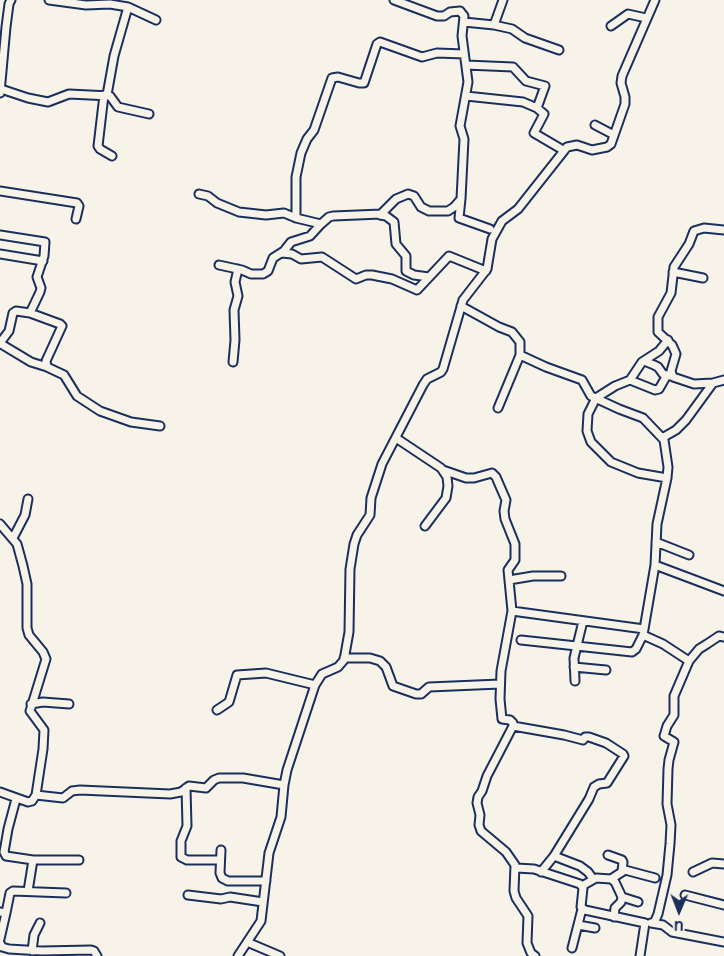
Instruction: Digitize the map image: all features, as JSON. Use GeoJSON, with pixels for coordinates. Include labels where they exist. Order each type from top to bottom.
{"type":"FeatureCollection","features":[{"type":"Feature","properties":{"kind":"street"},"geometry":{"type":"LineString","coordinates":[[11,0],[2,63],[1,91],[48,102],[69,94],[105,95],[111,97],[118,107],[149,114]]}},
{"type":"Feature","properties":{"kind":"street"},"geometry":{"type":"LineString","coordinates":[[49,0],[68,1],[86,5],[110,4],[128,7],[156,20]]}},
{"type":"Feature","properties":{"kind":"street"},"geometry":{"type":"LineString","coordinates":[[394,0],[437,16],[444,16],[450,12],[462,12],[464,22],[462,36],[468,82],[460,126],[464,139],[459,218],[481,224],[490,229]]}},
{"type":"Feature","properties":{"kind":"street"},"geometry":{"type":"LineString","coordinates":[[494,25],[503,0]]}},
{"type":"Feature","properties":{"kind":"street"},"geometry":{"type":"LineString","coordinates":[[238,956],[259,924],[269,854],[281,817],[284,785],[315,685],[322,674],[338,667],[344,658],[349,632],[350,569],[354,544],[357,535],[370,515],[373,488],[382,464],[423,384],[443,369],[459,319],[461,306],[466,296],[486,271],[492,238],[499,226],[522,203],[563,150],[573,145],[592,150],[607,147],[611,144],[625,104],[621,84],[622,76],[655,0]]}},
{"type":"Feature","properties":{"kind":"street"},"geometry":{"type":"LineString","coordinates":[[112,156],[98,146],[105,95],[128,7]]}},
{"type":"Feature","properties":{"kind":"street"},"geometry":{"type":"LineString","coordinates":[[611,26],[628,14],[646,18]]}},
{"type":"Feature","properties":{"kind":"street"},"geometry":{"type":"LineString","coordinates":[[464,22],[512,29],[525,38],[559,50]]}},
{"type":"Feature","properties":{"kind":"street"},"geometry":{"type":"LineString","coordinates":[[296,218],[296,177],[301,153],[307,139],[314,130],[332,78],[338,77],[364,83],[377,44],[380,42],[422,57],[437,53],[464,54]]}},
{"type":"Feature","properties":{"kind":"street"},"geometry":{"type":"LineString","coordinates":[[466,65],[513,67],[526,81],[544,86],[537,108]]}},
{"type":"Feature","properties":{"kind":"street"},"geometry":{"type":"LineString","coordinates":[[466,96],[523,102],[537,108],[544,114],[534,133],[563,150]]}},
{"type":"Feature","properties":{"kind":"street"},"geometry":{"type":"LineString","coordinates":[[595,125],[614,135]]}},
{"type":"Feature","properties":{"kind":"street"},"geometry":{"type":"LineString","coordinates":[[0,191],[77,203],[79,206],[76,219]]}},
{"type":"Feature","properties":{"kind":"street"},"geometry":{"type":"LineString","coordinates":[[199,194],[208,196],[223,206],[239,212],[266,215],[284,213],[321,224]]}},
{"type":"Feature","properties":{"kind":"street"},"geometry":{"type":"LineString","coordinates":[[377,215],[384,213],[396,199],[408,194],[414,196],[421,207],[429,211],[448,211],[461,199]]}},
{"type":"Feature","properties":{"kind":"street"},"geometry":{"type":"LineString","coordinates":[[219,265],[251,274],[264,274],[268,271],[273,258],[282,253],[291,242],[310,236],[329,216],[377,215],[386,216],[394,222],[396,244],[406,256],[406,271],[429,277]]}},
{"type":"Feature","properties":{"kind":"street"},"geometry":{"type":"LineString","coordinates":[[630,380],[655,390],[659,389],[670,376],[676,354],[668,340],[658,332],[658,317],[671,293],[673,272],[695,230],[704,228],[724,230]]}},
{"type":"Feature","properties":{"kind":"street"},"geometry":{"type":"LineString","coordinates":[[0,235],[45,241],[43,260],[37,277],[41,288],[30,313]]}},
{"type":"Feature","properties":{"kind":"street"},"geometry":{"type":"LineString","coordinates":[[282,253],[292,254],[301,259],[322,257],[356,279],[372,275],[392,279],[415,290],[419,289],[449,256],[486,271]]}},
{"type":"Feature","properties":{"kind":"street"},"geometry":{"type":"LineString","coordinates":[[0,254],[43,260]]}},
{"type":"Feature","properties":{"kind":"street"},"geometry":{"type":"LineString","coordinates":[[233,362],[234,310],[238,293],[235,282],[238,269]]}},
{"type":"Feature","properties":{"kind":"street"},"geometry":{"type":"LineString","coordinates":[[673,272],[703,278]]}},
{"type":"Feature","properties":{"kind":"street"},"geometry":{"type":"LineString","coordinates":[[461,306],[515,334],[520,342],[520,355],[498,408]]}},
{"type":"Feature","properties":{"kind":"street"},"geometry":{"type":"LineString","coordinates":[[47,367],[46,362],[62,325],[30,313],[14,312],[9,331],[0,343],[31,362],[64,375],[77,396],[100,411],[131,422],[160,426]]}},
{"type":"Feature","properties":{"kind":"street"},"geometry":{"type":"LineString","coordinates":[[667,478],[638,473],[611,462],[591,442],[588,435],[588,418],[596,398],[615,386],[630,380],[644,361],[659,350],[668,340]]}},
{"type":"Feature","properties":{"kind":"street"},"geometry":{"type":"LineString","coordinates":[[520,355],[546,368],[582,380],[589,393],[596,398],[620,410],[643,418],[662,438],[665,445],[667,478],[657,524],[655,566],[643,632],[636,650],[632,652],[521,640]]}},
{"type":"Feature","properties":{"kind":"street"},"geometry":{"type":"LineString","coordinates":[[644,361],[658,367],[663,374],[694,384],[713,383],[724,380]]}},
{"type":"Feature","properties":{"kind":"street"},"geometry":{"type":"LineString","coordinates":[[662,438],[676,430],[686,420],[713,383]]}},
{"type":"Feature","properties":{"kind":"street"},"geometry":{"type":"LineString","coordinates":[[396,438],[443,470],[466,478],[474,478],[492,473],[496,477],[506,500],[505,519],[515,544],[515,560],[508,570],[512,611],[500,684],[501,716],[502,719],[513,722],[513,726]]}},
{"type":"Feature","properties":{"kind":"street"},"geometry":{"type":"LineString","coordinates":[[425,526],[448,494],[448,482],[443,470]]}},
{"type":"Feature","properties":{"kind":"street"},"geometry":{"type":"LineString","coordinates":[[12,538],[25,516],[28,499]]}},
{"type":"Feature","properties":{"kind":"street"},"geometry":{"type":"LineString","coordinates":[[0,524],[16,544],[27,584],[27,628],[29,635],[43,652],[46,659],[31,704],[30,714],[43,726],[44,730],[36,795],[31,802],[16,799],[0,792]]}},
{"type":"Feature","properties":{"kind":"street"},"geometry":{"type":"LineString","coordinates":[[656,542],[689,555]]}},
{"type":"Feature","properties":{"kind":"street"},"geometry":{"type":"LineString","coordinates":[[655,566],[724,591]]}},
{"type":"Feature","properties":{"kind":"street"},"geometry":{"type":"LineString","coordinates":[[509,580],[533,576],[561,576]]}},
{"type":"Feature","properties":{"kind":"street"},"geometry":{"type":"LineString","coordinates":[[512,611],[643,632],[689,661]]}},
{"type":"Feature","properties":{"kind":"street"},"geometry":{"type":"LineString","coordinates":[[575,681],[574,655],[583,621]]}},
{"type":"Feature","properties":{"kind":"street"},"geometry":{"type":"LineString","coordinates":[[654,923],[658,914],[667,875],[670,844],[671,825],[667,804],[668,769],[674,742],[664,736],[667,726],[674,715],[674,696],[689,661],[699,649],[719,636],[724,637]]}},
{"type":"Feature","properties":{"kind":"street"},"geometry":{"type":"LineString","coordinates":[[344,658],[380,660],[386,667],[393,686],[400,690],[419,694],[429,688],[500,684]]}},
{"type":"Feature","properties":{"kind":"street"},"geometry":{"type":"LineString","coordinates":[[574,667],[606,670]]}},
{"type":"Feature","properties":{"kind":"street"},"geometry":{"type":"LineString","coordinates":[[217,710],[229,702],[237,675],[266,673],[315,685]]}},
{"type":"Feature","properties":{"kind":"street"},"geometry":{"type":"LineString","coordinates":[[31,704],[43,702],[69,704]]}},
{"type":"Feature","properties":{"kind":"street"},"geometry":{"type":"LineString","coordinates":[[513,726],[583,740],[589,737],[606,743],[624,756],[607,783],[594,787],[589,799],[554,856],[541,872]]}},
{"type":"Feature","properties":{"kind":"street"},"geometry":{"type":"LineString","coordinates":[[513,726],[487,776],[477,800],[480,811],[479,825],[482,831],[506,852],[516,868],[514,891],[516,898],[528,916],[527,943],[530,953],[535,956]]}},
{"type":"Feature","properties":{"kind":"street"},"geometry":{"type":"LineString","coordinates":[[36,795],[63,798],[72,792],[80,790],[170,794],[181,792],[192,786],[206,788],[219,778],[243,778],[284,785]]}},
{"type":"Feature","properties":{"kind":"street"},"geometry":{"type":"LineString","coordinates":[[186,788],[188,826],[182,841],[181,857],[187,860],[220,860]]}},
{"type":"Feature","properties":{"kind":"street"},"geometry":{"type":"LineString","coordinates":[[16,799],[4,854],[8,857],[33,860],[79,860]]}},
{"type":"Feature","properties":{"kind":"street"},"geometry":{"type":"LineString","coordinates":[[221,850],[220,876],[224,880],[266,882]]}},
{"type":"Feature","properties":{"kind":"street"},"geometry":{"type":"LineString","coordinates":[[608,855],[622,860],[624,863],[622,871]]}},
{"type":"Feature","properties":{"kind":"street"},"geometry":{"type":"LineString","coordinates":[[554,856],[580,866],[593,879]]}},
{"type":"Feature","properties":{"kind":"street"},"geometry":{"type":"LineString","coordinates":[[28,891],[33,860]]}},
{"type":"Feature","properties":{"kind":"street"},"geometry":{"type":"LineString","coordinates":[[693,872],[712,863],[724,864]]}},
{"type":"Feature","properties":{"kind":"street"},"geometry":{"type":"LineString","coordinates":[[516,868],[529,868],[582,886]]}},
{"type":"Feature","properties":{"kind":"street"},"geometry":{"type":"LineString","coordinates":[[611,879],[622,871],[629,870],[655,878]]}},
{"type":"Feature","properties":{"kind":"street"},"geometry":{"type":"LineString","coordinates":[[582,886],[593,879],[601,877],[615,882],[622,897],[621,902],[615,908],[614,917]]}},
{"type":"Feature","properties":{"kind":"street"},"geometry":{"type":"LineString","coordinates":[[572,948],[582,909],[582,886]]}},
{"type":"Feature","properties":{"kind":"street"},"geometry":{"type":"LineString","coordinates":[[0,939],[3,912],[12,891],[66,893]]}},
{"type":"Feature","properties":{"kind":"street"},"geometry":{"type":"LineString","coordinates":[[188,895],[223,900],[230,897],[263,902]]}},
{"type":"Feature","properties":{"kind":"street"},"geometry":{"type":"LineString","coordinates":[[685,895],[724,906]]}},
{"type":"Feature","properties":{"kind":"street"},"geometry":{"type":"LineString","coordinates":[[622,897],[638,902]]}},
{"type":"Feature","properties":{"kind":"street"},"geometry":{"type":"LineString","coordinates":[[582,909],[592,913],[654,923],[672,932],[724,942]]}},
{"type":"Feature","properties":{"kind":"street"},"geometry":{"type":"LineString","coordinates":[[32,951],[34,935],[40,923]]}},
{"type":"Feature","properties":{"kind":"street"},"geometry":{"type":"LineString","coordinates":[[641,956],[645,923]]}},
{"type":"Feature","properties":{"kind":"street"},"geometry":{"type":"LineString","coordinates":[[578,925],[595,928]]}},
{"type":"Feature","properties":{"kind":"street"},"geometry":{"type":"LineString","coordinates":[[247,942],[280,956]]}},
{"type":"Feature","properties":{"kind":"street"},"geometry":{"type":"LineString","coordinates":[[0,943],[9,949],[32,951],[91,950],[97,956]]}}]}
